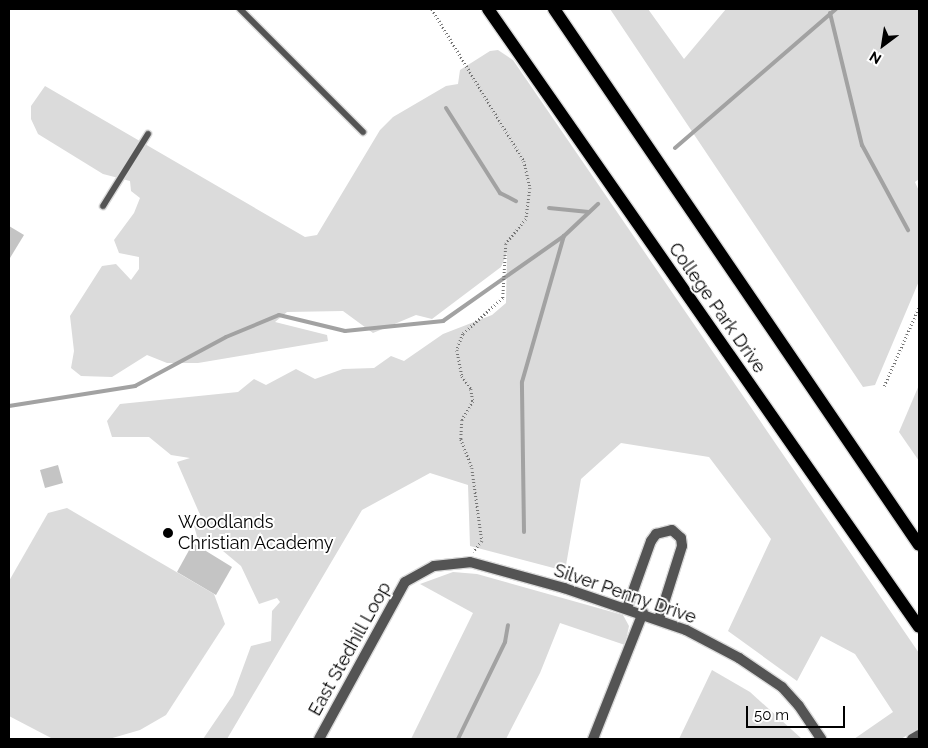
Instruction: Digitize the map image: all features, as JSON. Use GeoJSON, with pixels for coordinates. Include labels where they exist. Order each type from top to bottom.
{"type":"FeatureCollection","features":[{"type":"Feature","properties":{"kind":"main road","name":"College Park Drive"},"geometry":{"type":"LineString","coordinates":[[488,9],[919,627]]}},
{"type":"Feature","properties":{"kind":"main road","name":"College Park Drive"},"geometry":{"type":"LineString","coordinates":[[554,9],[919,545]]}},
{"type":"Feature","properties":{"kind":"street"},"geometry":{"type":"LineString","coordinates":[[627,608],[651,541],[656,534],[672,530],[681,538],[682,546],[659,618]]}},
{"type":"Feature","properties":{"kind":"street","name":"Silver Penny Drive"},"geometry":{"type":"LineString","coordinates":[[470,562],[659,618],[713,644],[765,674],[799,706],[821,739]]}},
{"type":"Feature","properties":{"kind":"street","name":"East Stedhill Loop"},"geometry":{"type":"LineString","coordinates":[[319,739],[405,582],[434,566],[470,562]]}},
{"type":"Feature","properties":{"kind":"street"},"geometry":{"type":"LineString","coordinates":[[593,739],[643,614]]}},
{"type":"Feature","properties":{"kind":"street"},"geometry":{"type":"LineString","coordinates":[[912,739],[919,735]]}},
{"type":"Feature","properties":{"kind":"lane"},"geometry":{"type":"LineString","coordinates":[[240,9],[363,132]]}},
{"type":"Feature","properties":{"kind":"lane"},"geometry":{"type":"LineString","coordinates":[[103,206],[148,134]]}},
{"type":"Feature","properties":{"kind":"path"},"geometry":{"type":"LineString","coordinates":[[432,9],[524,161],[530,188],[526,219],[506,244],[505,290],[497,305],[463,334],[457,350],[462,376],[471,388],[473,401],[462,420],[461,439],[472,468],[482,541],[472,553],[470,562]]}},
{"type":"Feature","properties":{"kind":"path"},"geometry":{"type":"LineString","coordinates":[[884,386],[919,307]]}},
{"type":"Feature","properties":{"kind":"shaded area"},"geometry":{"type":"Polygon","coordinates":[[[610,9],[648,9],[684,59],[726,9],[919,9],[919,179],[915,182],[919,191],[919,281],[875,385],[863,387],[610,9]]]}},
{"type":"Feature","properties":{"kind":"shaded area"},"geometry":{"type":"Polygon","coordinates":[[[498,50],[513,60],[919,653],[919,728],[901,739],[854,739],[893,712],[855,654],[821,636],[797,681],[728,631],[771,539],[709,457],[621,443],[581,479],[565,571],[470,546],[468,485],[430,473],[362,510],[227,739],[203,739],[233,695],[251,646],[271,641],[272,611],[280,602],[277,598],[259,604],[241,566],[211,541],[198,540],[194,526],[201,517],[177,462],[190,458],[171,455],[149,437],[112,437],[107,421],[120,404],[238,392],[254,379],[266,385],[296,369],[315,379],[343,369],[374,368],[391,356],[404,361],[443,334],[492,315],[506,303],[507,253],[501,267],[432,319],[416,315],[373,333],[343,311],[287,312],[275,322],[327,335],[328,341],[198,363],[167,363],[147,355],[112,377],[81,376],[71,368],[74,351],[70,316],[102,266],[116,264],[131,280],[139,269],[139,257],[119,253],[114,240],[134,213],[140,198],[131,191],[130,181],[103,174],[38,134],[31,119],[31,106],[45,86],[305,237],[317,235],[380,130],[393,117],[446,86],[458,84],[460,70],[490,51],[498,50]]]}},
{"type":"Feature","properties":{"kind":"shaded area"},"geometry":{"type":"Polygon","coordinates":[[[919,385],[919,461],[899,432],[919,385]]]}},
{"type":"Feature","properties":{"kind":"shaded area"},"geometry":{"type":"Polygon","coordinates":[[[67,508],[214,594],[225,624],[166,715],[140,730],[109,739],[53,739],[9,716],[9,581],[48,513],[67,508]]]}},
{"type":"Feature","properties":{"kind":"shaded area"},"geometry":{"type":"Polygon","coordinates":[[[453,572],[477,574],[623,615],[629,626],[625,645],[560,623],[540,673],[506,739],[411,739],[473,613],[420,584],[453,572]]]}},
{"type":"Feature","properties":{"kind":"shaded area"},"geometry":{"type":"Polygon","coordinates":[[[712,670],[750,692],[802,739],[679,739],[712,670]]]}},
{"type":"Feature","properties":{"kind":"building"},"geometry":{"type":"Polygon","coordinates":[[[9,226],[24,235],[10,258],[9,257],[9,226]]]}},
{"type":"Feature","properties":{"kind":"building"},"geometry":{"type":"Polygon","coordinates":[[[58,465],[63,483],[45,488],[40,470],[58,465]]]}},
{"type":"Feature","properties":{"kind":"building"},"geometry":{"type":"Polygon","coordinates":[[[193,543],[232,567],[216,595],[177,572],[193,543]]]}},
{"type":"Feature","properties":{"kind":"waterway"},"geometry":{"type":"LineString","coordinates":[[675,148],[836,9]]}},
{"type":"Feature","properties":{"kind":"waterway"},"geometry":{"type":"LineString","coordinates":[[830,13],[862,145],[908,230]]}},
{"type":"Feature","properties":{"kind":"waterway"},"geometry":{"type":"LineString","coordinates":[[446,108],[500,193],[516,201]]}},
{"type":"Feature","properties":{"kind":"waterway"},"geometry":{"type":"LineString","coordinates":[[524,532],[522,382],[564,236],[598,204]]}},
{"type":"Feature","properties":{"kind":"waterway"},"geometry":{"type":"LineString","coordinates":[[549,208],[589,212]]}},
{"type":"Feature","properties":{"kind":"waterway"},"geometry":{"type":"LineString","coordinates":[[9,406],[135,386],[226,337],[279,315],[345,331],[443,321],[564,236]]}},
{"type":"Feature","properties":{"kind":"waterway"},"geometry":{"type":"LineString","coordinates":[[458,739],[505,642],[508,625]]}},
{"type":"Feature","properties":{"kind":"place","name":"Woodlands Christian Academy"},"geometry":{"type":"Point","coordinates":[168,533]}}]}
